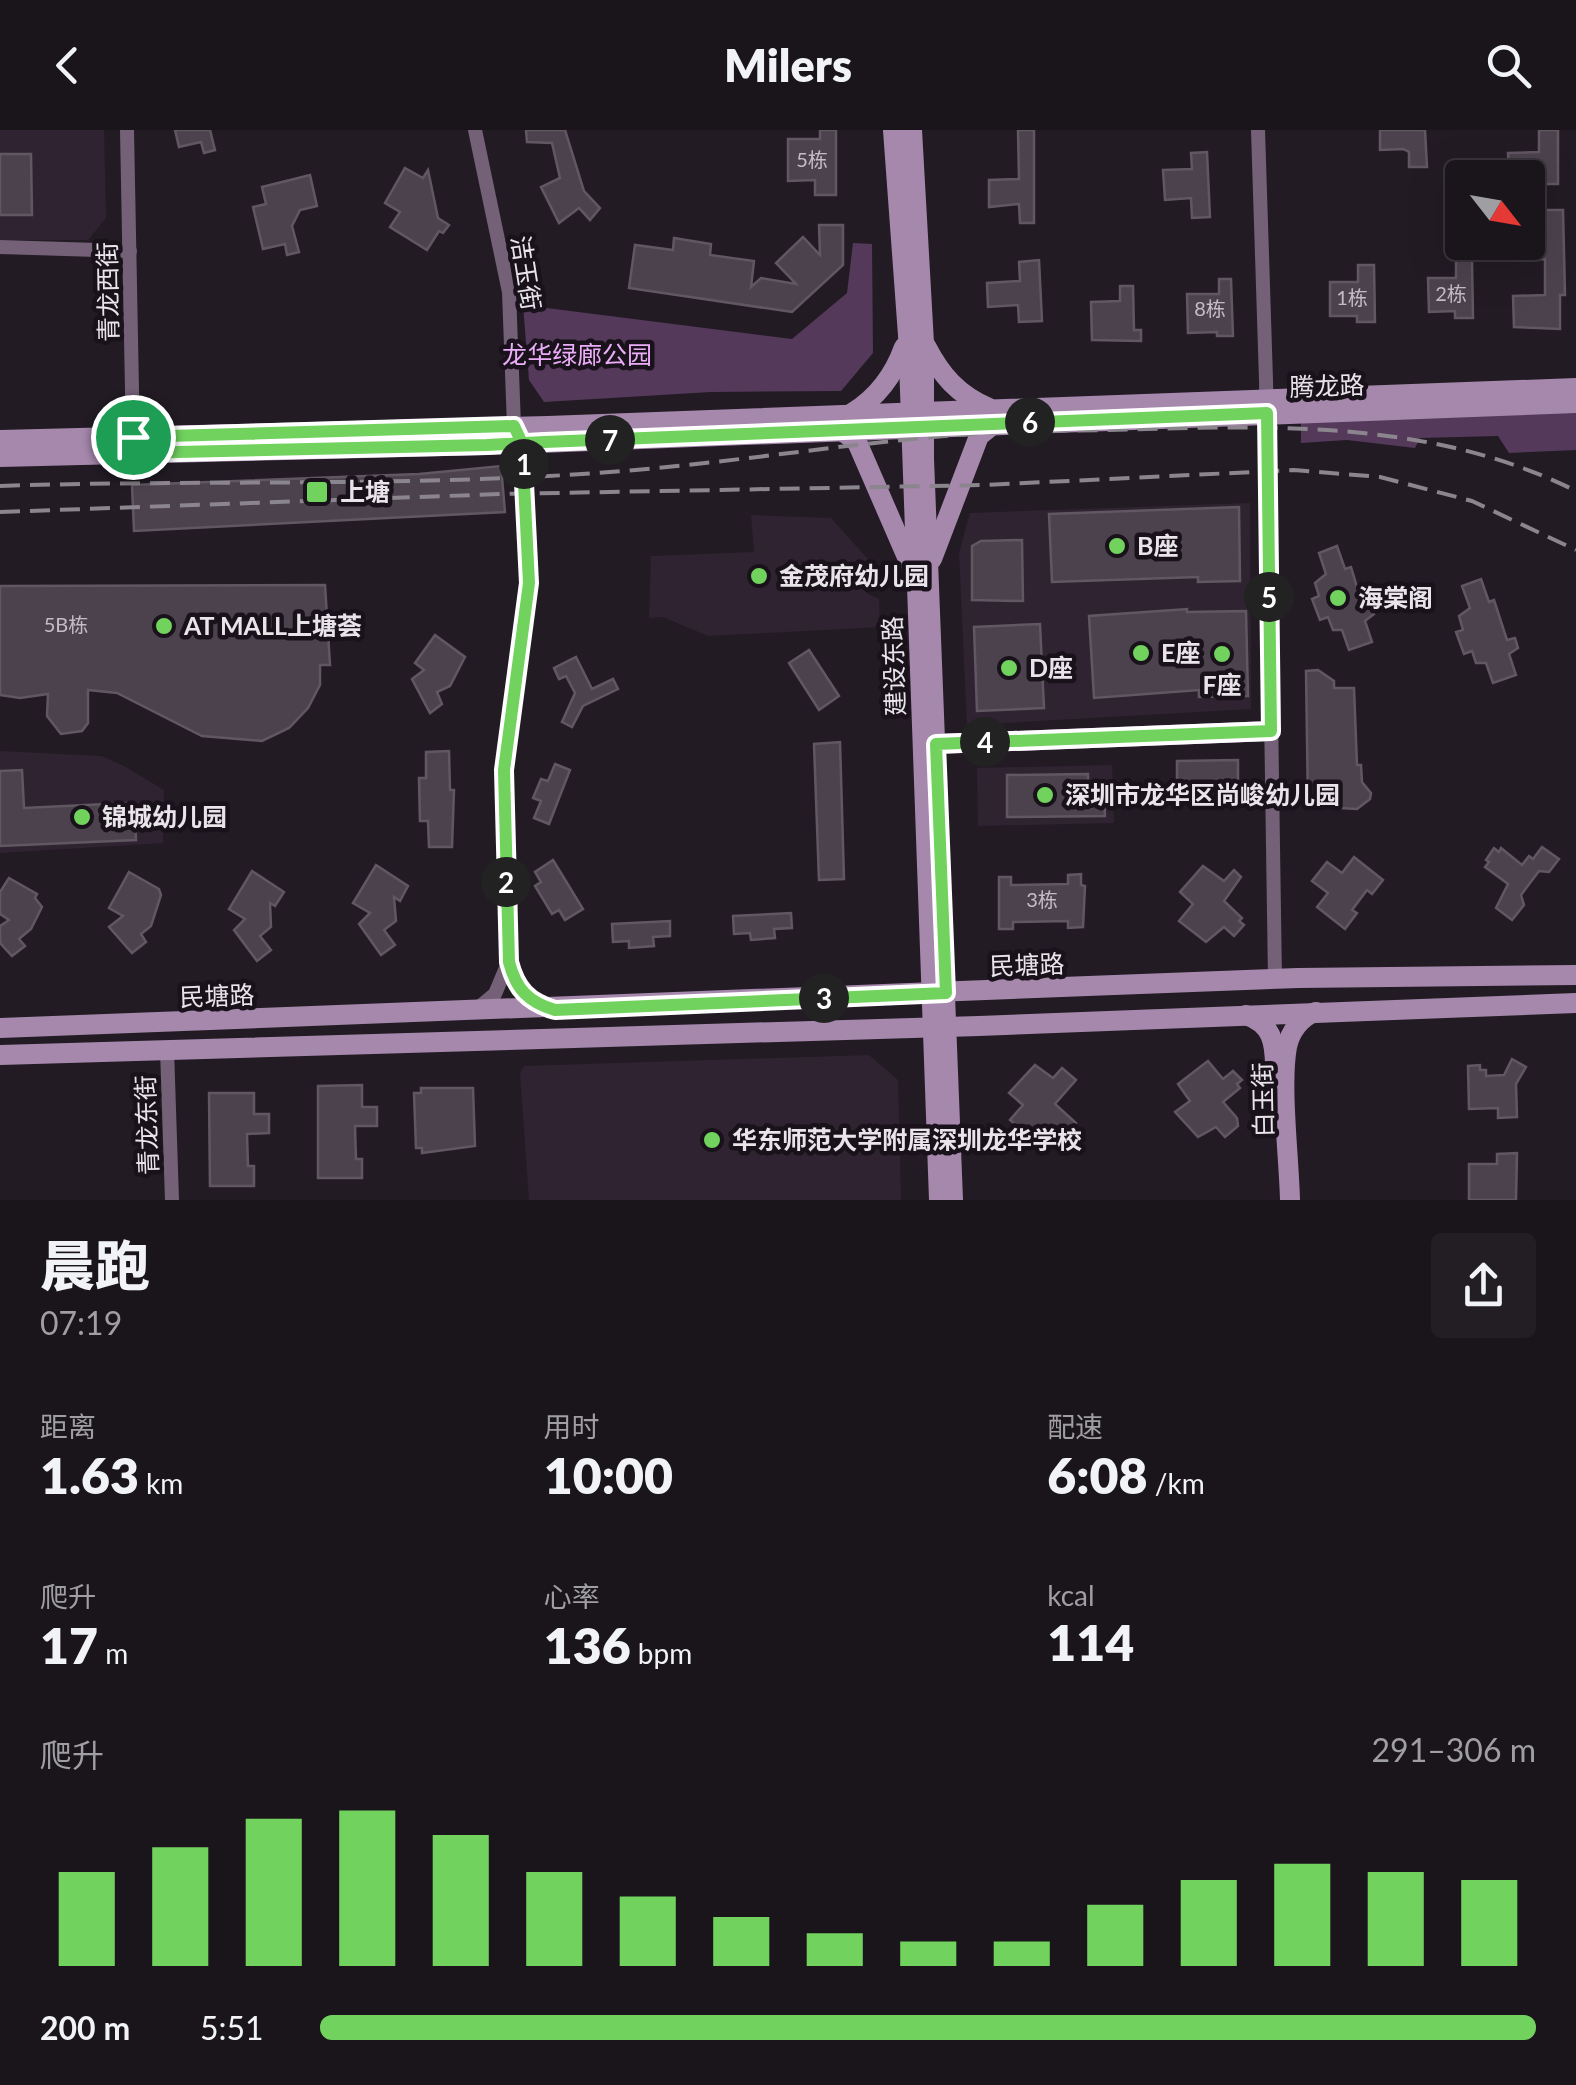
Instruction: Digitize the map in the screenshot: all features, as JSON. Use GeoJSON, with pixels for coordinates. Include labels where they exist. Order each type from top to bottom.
{"type":"FeatureCollection","features":[{"type":"Feature","properties":{"kind":"main road","name":"建设东路"},"geometry":{"type":"LineString","coordinates":[[894,130],[916,339]]}},
{"type":"Feature","properties":{"kind":"main road","name":"建设东路"},"geometry":{"type":"LineString","coordinates":[[912,130],[916,420],[938,994],[954,1200]]}},
{"type":"Feature","properties":{"kind":"main road"},"geometry":{"type":"LineString","coordinates":[[916,339],[946,378],[992,416],[979,436],[923,572],[845,423],[885,384],[916,339]]}},
{"type":"Feature","properties":{"kind":"main road","name":"腾龙路"},"geometry":{"type":"LineString","coordinates":[[0,440],[133,445],[518,434],[1267,405],[1576,388]]}},
{"type":"Feature","properties":{"kind":"main road","name":"腾龙路"},"geometry":{"type":"LineString","coordinates":[[1267,405],[1576,403]]}},
{"type":"Feature","properties":{"kind":"main road","name":"腾龙路"},"geometry":{"type":"LineString","coordinates":[[6,459],[133,445]]}},
{"type":"Feature","properties":{"kind":"main road","name":"建设东路"},"geometry":{"type":"LineString","coordinates":[[923,572],[936,744],[938,994]]}},
{"type":"Feature","properties":{"kind":"main road"},"geometry":{"type":"LineString","coordinates":[[936,744],[1271,731]]}},
{"type":"Feature","properties":{"kind":"main road","name":"民塘路"},"geometry":{"type":"LineString","coordinates":[[6,1027],[555,1010],[1276,979],[1576,976]]}},
{"type":"Feature","properties":{"kind":"main road","name":"民塘路"},"geometry":{"type":"LineString","coordinates":[[5,1056],[1576,1002]]}},
{"type":"Feature","properties":{"kind":"main road","name":"白玉街"},"geometry":{"type":"LineString","coordinates":[[1290,1200],[1286,1052],[1296,1027],[1305,1016],[1316,1012]]}},
{"type":"Feature","properties":{"kind":"main road","name":"白玉街"},"geometry":{"type":"LineString","coordinates":[[1244,1014],[1263,1024],[1274,1044],[1278,1200]]}},
{"type":"Feature","properties":{"kind":"main road","name":"建设东路"},"geometry":{"type":"LineString","coordinates":[[939,1200],[940,1026]]}},
{"type":"Feature","properties":{"kind":"street","name":"青龙西街"},"geometry":{"type":"LineString","coordinates":[[127,130],[133,445]]}},
{"type":"Feature","properties":{"kind":"street","name":"洁玉街"},"geometry":{"type":"LineString","coordinates":[[475,130],[509,292],[529,593],[504,770],[509,962]]}},
{"type":"Feature","properties":{"kind":"street"},"geometry":{"type":"LineString","coordinates":[[1258,130],[1267,405],[1276,979]]}},
{"type":"Feature","properties":{"kind":"street"},"geometry":{"type":"LineString","coordinates":[[0,246],[130,252]]}},
{"type":"Feature","properties":{"kind":"street"},"geometry":{"type":"LineString","coordinates":[[509,962],[517,987],[526,996],[555,1010]]}},
{"type":"Feature","properties":{"kind":"street"},"geometry":{"type":"LineString","coordinates":[[466,1012],[491,1000],[509,962]]}},
{"type":"Feature","properties":{"kind":"street","name":"青龙东街"},"geometry":{"type":"LineString","coordinates":[[167,1049],[172,1200]]}},
{"type":"Feature","properties":{"kind":"shaded area"},"geometry":{"type":"Polygon","coordinates":[[[0,130],[104,130],[106,218],[88,240],[0,240],[0,130]]]}},
{"type":"Feature","properties":{"kind":"shaded area"},"geometry":{"type":"Polygon","coordinates":[[[1250,503],[1251,709],[967,725],[959,553],[970,513],[1250,503]]]}},
{"type":"Feature","properties":{"kind":"shaded area","name":"金茂府幼儿园"},"geometry":{"type":"Polygon","coordinates":[[[751,515],[831,518],[868,559],[866,593],[879,599],[880,627],[708,636],[663,617],[649,618],[651,556],[754,552],[751,515]]]}},
{"type":"Feature","properties":{"kind":"shaded area","name":"锦城幼儿园"},"geometry":{"type":"Polygon","coordinates":[[[0,751],[101,756],[124,766],[164,790],[163,843],[0,853],[0,751]]]}},
{"type":"Feature","properties":{"kind":"shaded area","name":"深圳市龙华区尚峻幼儿园"},"geometry":{"type":"Polygon","coordinates":[[[1112,765],[1114,823],[978,826],[977,768],[1112,765]]]}},
{"type":"Feature","properties":{"kind":"shaded area","name":"华东师范大学附属深圳龙华学校"},"geometry":{"type":"Polygon","coordinates":[[[869,1055],[898,1080],[901,1200],[529,1200],[520,1073],[524,1066],[869,1055]]]}},
{"type":"Feature","properties":{"kind":"green space","name":"龙华绿廊公园"},"geometry":{"type":"Polygon","coordinates":[[[853,243],[872,244],[873,353],[841,391],[711,392],[544,402],[529,380],[523,305],[792,339],[847,293],[853,243]]]}},
{"type":"Feature","properties":{"kind":"green space"},"geometry":{"type":"Polygon","coordinates":[[[1576,411],[1576,450],[1509,453],[1498,436],[1420,438],[1415,448],[1347,440],[1301,443],[1301,420],[1576,411]]]}},
{"type":"Feature","properties":{"kind":"building"},"geometry":{"type":"Polygon","coordinates":[[[175,130],[210,130],[215,150],[204,153],[201,142],[179,147],[175,130]]]}},
{"type":"Feature","properties":{"kind":"building"},"geometry":{"type":"Polygon","coordinates":[[[526,130],[565,130],[584,191],[600,208],[590,220],[579,208],[559,223],[541,187],[560,178],[552,143],[527,142],[526,130]]]}},
{"type":"Feature","properties":{"kind":"building"},"geometry":{"type":"Polygon","coordinates":[[[820,130],[836,130],[836,195],[815,195],[815,180],[788,181],[788,139],[820,139],[820,130]]]}},
{"type":"Feature","properties":{"kind":"building"},"geometry":{"type":"Polygon","coordinates":[[[1018,130],[1034,130],[1034,223],[1020,223],[1019,204],[989,207],[989,180],[1019,179],[1018,130]]]}},
{"type":"Feature","properties":{"kind":"building"},"geometry":{"type":"Polygon","coordinates":[[[1380,130],[1425,130],[1427,167],[1409,167],[1409,152],[1403,149],[1380,150],[1380,130]]]}},
{"type":"Feature","properties":{"kind":"building"},"geometry":{"type":"Polygon","coordinates":[[[1539,130],[1558,130],[1558,184],[1545,184],[1545,160],[1508,160],[1508,153],[1539,152],[1539,130]]]}},
{"type":"Feature","properties":{"kind":"building"},"geometry":{"type":"Polygon","coordinates":[[[1207,152],[1210,217],[1192,218],[1191,198],[1165,200],[1163,170],[1192,169],[1191,153],[1207,152]]]}},
{"type":"Feature","properties":{"kind":"building"},"geometry":{"type":"Polygon","coordinates":[[[0,154],[31,154],[32,215],[0,215],[0,154]]]}},
{"type":"Feature","properties":{"kind":"building"},"geometry":{"type":"Polygon","coordinates":[[[405,168],[423,178],[428,170],[438,218],[449,225],[443,233],[439,231],[427,250],[390,227],[400,212],[385,203],[405,168]]]}},
{"type":"Feature","properties":{"kind":"building"},"geometry":{"type":"Polygon","coordinates":[[[310,175],[317,206],[300,210],[292,226],[299,252],[287,255],[285,244],[263,249],[253,207],[266,204],[262,187],[310,175]]]}},
{"type":"Feature","properties":{"kind":"building"},"geometry":{"type":"Polygon","coordinates":[[[1546,210],[1563,210],[1565,295],[1560,295],[1560,329],[1514,327],[1513,296],[1545,295],[1546,210]]]}},
{"type":"Feature","properties":{"kind":"building"},"geometry":{"type":"Polygon","coordinates":[[[819,225],[843,225],[843,265],[792,312],[629,288],[635,245],[673,250],[674,238],[711,244],[710,255],[754,261],[751,287],[761,278],[796,284],[776,263],[803,237],[820,255],[819,225]]]}},
{"type":"Feature","properties":{"kind":"building"},"geometry":{"type":"Polygon","coordinates":[[[1039,260],[1042,321],[1019,322],[1018,305],[988,307],[987,283],[1020,281],[1019,262],[1039,260]]]}},
{"type":"Feature","properties":{"kind":"building"},"geometry":{"type":"Polygon","coordinates":[[[1472,260],[1473,318],[1455,318],[1455,311],[1429,312],[1428,278],[1456,278],[1456,261],[1472,260]]]}},
{"type":"Feature","properties":{"kind":"building"},"geometry":{"type":"Polygon","coordinates":[[[1358,265],[1374,265],[1375,322],[1357,322],[1357,316],[1330,316],[1330,282],[1358,282],[1358,265]]]}},
{"type":"Feature","properties":{"kind":"building"},"geometry":{"type":"Polygon","coordinates":[[[1219,279],[1231,279],[1233,336],[1188,333],[1187,294],[1219,294],[1219,279]]]}},
{"type":"Feature","properties":{"kind":"building"},"geometry":{"type":"Polygon","coordinates":[[[1120,286],[1133,286],[1134,330],[1141,330],[1141,341],[1092,340],[1091,302],[1120,301],[1120,286]]]}},
{"type":"Feature","properties":{"kind":"building"},"geometry":{"type":"Polygon","coordinates":[[[501,466],[505,512],[134,531],[132,485],[419,474],[501,466]]]}},
{"type":"Feature","properties":{"kind":"building","name":"B座"},"geometry":{"type":"Polygon","coordinates":[[[1239,507],[1240,581],[1198,582],[1198,577],[1052,582],[1049,514],[1239,507]]]}},
{"type":"Feature","properties":{"kind":"building"},"geometry":{"type":"Polygon","coordinates":[[[1022,540],[1023,601],[972,600],[972,546],[981,541],[1022,540]]]}},
{"type":"Feature","properties":{"kind":"building","name":"海棠阁"},"geometry":{"type":"Polygon","coordinates":[[[1337,546],[1345,569],[1351,567],[1363,607],[1371,604],[1374,614],[1365,621],[1372,642],[1349,650],[1342,630],[1333,630],[1328,617],[1320,620],[1312,599],[1319,596],[1315,583],[1326,574],[1319,553],[1337,546]]]}},
{"type":"Feature","properties":{"kind":"building"},"geometry":{"type":"Polygon","coordinates":[[[1481,579],[1489,602],[1494,600],[1507,640],[1515,638],[1518,648],[1509,654],[1516,675],[1493,683],[1486,663],[1476,663],[1472,651],[1464,654],[1456,632],[1463,630],[1459,616],[1470,608],[1462,586],[1481,579]]]}},
{"type":"Feature","properties":{"kind":"building","name":"AT MALL上塘荟"},"geometry":{"type":"Polygon","coordinates":[[[325,585],[330,665],[320,665],[320,685],[308,708],[289,728],[262,741],[202,736],[117,693],[88,690],[88,723],[82,731],[61,734],[47,716],[48,694],[20,698],[0,695],[0,586],[325,585]]]}},
{"type":"Feature","properties":{"kind":"building","name":"E座"},"geometry":{"type":"Polygon","coordinates":[[[1187,609],[1246,611],[1248,696],[1199,697],[1199,690],[1094,698],[1089,616],[1187,609]]]}},
{"type":"Feature","properties":{"kind":"building","name":"D座"},"geometry":{"type":"Polygon","coordinates":[[[1040,624],[1044,708],[977,711],[974,627],[1040,624]]]}},
{"type":"Feature","properties":{"kind":"building"},"geometry":{"type":"Polygon","coordinates":[[[435,635],[465,657],[450,686],[437,692],[442,704],[430,713],[412,679],[424,670],[415,663],[435,635]]]}},
{"type":"Feature","properties":{"kind":"building"},"geometry":{"type":"Polygon","coordinates":[[[809,650],[839,696],[819,710],[789,663],[809,650]]]}},
{"type":"Feature","properties":{"kind":"building"},"geometry":{"type":"Polygon","coordinates":[[[576,657],[592,689],[613,679],[618,689],[583,706],[572,727],[562,722],[575,693],[566,676],[559,679],[554,668],[576,657]]]}},
{"type":"Feature","properties":{"kind":"building"},"geometry":{"type":"Polygon","coordinates":[[[1318,670],[1334,681],[1334,688],[1354,688],[1357,765],[1361,765],[1362,782],[1371,793],[1370,799],[1357,809],[1308,806],[1306,671],[1318,670]]]}},
{"type":"Feature","properties":{"kind":"building"},"geometry":{"type":"Polygon","coordinates":[[[840,742],[844,879],[819,880],[814,744],[840,742]]]}},
{"type":"Feature","properties":{"kind":"building"},"geometry":{"type":"Polygon","coordinates":[[[449,751],[450,790],[454,790],[452,847],[429,847],[428,821],[420,821],[419,778],[426,778],[426,752],[449,751]]]}},
{"type":"Feature","properties":{"kind":"building"},"geometry":{"type":"Polygon","coordinates":[[[1238,760],[1238,806],[1211,806],[1211,791],[1177,791],[1177,761],[1238,760]]]}},
{"type":"Feature","properties":{"kind":"building"},"geometry":{"type":"Polygon","coordinates":[[[555,764],[570,770],[549,824],[534,818],[541,801],[533,798],[541,779],[548,781],[555,764]]]}},
{"type":"Feature","properties":{"kind":"building"},"geometry":{"type":"Polygon","coordinates":[[[22,770],[24,808],[127,803],[127,817],[135,817],[136,840],[0,846],[0,771],[22,770]]]}},
{"type":"Feature","properties":{"kind":"building"},"geometry":{"type":"Polygon","coordinates":[[[1088,774],[1088,793],[1104,793],[1105,816],[1007,817],[1007,775],[1088,774]]]}},
{"type":"Feature","properties":{"kind":"building"},"geometry":{"type":"Polygon","coordinates":[[[1542,847],[1559,859],[1549,872],[1539,871],[1521,895],[1524,905],[1512,920],[1496,908],[1508,884],[1485,867],[1489,862],[1486,860],[1494,848],[1499,852],[1501,848],[1522,865],[1542,847]]]}},
{"type":"Feature","properties":{"kind":"building"},"geometry":{"type":"Polygon","coordinates":[[[1354,857],[1383,880],[1372,894],[1367,890],[1352,910],[1357,913],[1345,929],[1317,907],[1328,893],[1312,881],[1327,862],[1342,873],[1354,857]]]}},
{"type":"Feature","properties":{"kind":"building"},"geometry":{"type":"Polygon","coordinates":[[[553,860],[583,909],[565,920],[559,910],[552,914],[535,886],[541,882],[535,872],[553,860]]]}},
{"type":"Feature","properties":{"kind":"building"},"geometry":{"type":"Polygon","coordinates":[[[376,865],[408,886],[400,901],[394,897],[396,921],[384,930],[395,945],[381,955],[359,924],[370,913],[353,903],[376,865]]]}},
{"type":"Feature","properties":{"kind":"building"},"geometry":{"type":"Polygon","coordinates":[[[1203,866],[1224,881],[1234,870],[1241,877],[1224,901],[1244,925],[1234,936],[1224,927],[1206,942],[1179,921],[1193,904],[1180,892],[1203,866]]]}},
{"type":"Feature","properties":{"kind":"building"},"geometry":{"type":"Polygon","coordinates":[[[252,871],[284,892],[275,906],[270,903],[271,927],[260,936],[271,950],[257,961],[234,930],[245,919],[229,909],[252,871]]]}},
{"type":"Feature","properties":{"kind":"building"},"geometry":{"type":"Polygon","coordinates":[[[129,872],[159,889],[161,895],[151,926],[141,934],[146,942],[132,953],[109,927],[123,916],[109,908],[129,872]]]}},
{"type":"Feature","properties":{"kind":"building"},"geometry":{"type":"Polygon","coordinates":[[[1081,874],[1081,885],[1085,886],[1083,927],[1068,928],[1068,921],[1013,922],[1013,929],[999,929],[999,877],[1011,877],[1011,885],[1068,884],[1068,875],[1081,874]]]}},
{"type":"Feature","properties":{"kind":"building"},"geometry":{"type":"Polygon","coordinates":[[[9,878],[37,894],[35,898],[42,907],[31,929],[19,939],[25,946],[12,956],[0,943],[0,926],[9,920],[0,914],[0,892],[9,878]]]}},
{"type":"Feature","properties":{"kind":"building"},"geometry":{"type":"Polygon","coordinates":[[[791,913],[792,928],[774,929],[775,938],[751,940],[750,933],[734,934],[733,916],[791,913]]]}},
{"type":"Feature","properties":{"kind":"building"},"geometry":{"type":"Polygon","coordinates":[[[670,921],[670,936],[653,937],[654,946],[629,948],[629,941],[613,942],[612,924],[670,921]]]}},
{"type":"Feature","properties":{"kind":"building"},"geometry":{"type":"Polygon","coordinates":[[[1512,1059],[1526,1067],[1516,1084],[1517,1117],[1498,1118],[1498,1108],[1469,1109],[1468,1066],[1480,1065],[1486,1076],[1504,1075],[1512,1059]]]}},
{"type":"Feature","properties":{"kind":"building"},"geometry":{"type":"Polygon","coordinates":[[[1208,1061],[1223,1079],[1233,1071],[1242,1080],[1237,1084],[1240,1088],[1223,1102],[1237,1118],[1238,1126],[1225,1137],[1216,1127],[1198,1137],[1175,1112],[1190,1101],[1178,1084],[1208,1061]]]}},
{"type":"Feature","properties":{"kind":"building"},"geometry":{"type":"Polygon","coordinates":[[[1035,1065],[1053,1078],[1062,1068],[1076,1080],[1055,1104],[1076,1123],[1064,1136],[1055,1127],[1036,1143],[1010,1120],[1023,1105],[1009,1093],[1035,1065]]]}},
{"type":"Feature","properties":{"kind":"building"},"geometry":{"type":"Polygon","coordinates":[[[362,1085],[362,1107],[377,1107],[377,1126],[355,1126],[356,1159],[362,1159],[362,1178],[318,1178],[318,1086],[362,1085]]]}},
{"type":"Feature","properties":{"kind":"building"},"geometry":{"type":"Polygon","coordinates":[[[421,1088],[473,1088],[475,1146],[422,1153],[422,1148],[416,1148],[414,1093],[421,1093],[421,1088]]]}},
{"type":"Feature","properties":{"kind":"building"},"geometry":{"type":"Polygon","coordinates":[[[209,1093],[254,1093],[254,1114],[269,1114],[269,1133],[247,1134],[248,1166],[254,1166],[254,1186],[210,1186],[209,1093]]]}},
{"type":"Feature","properties":{"kind":"building"},"geometry":{"type":"Polygon","coordinates":[[[1517,1153],[1516,1200],[1469,1200],[1469,1164],[1497,1164],[1497,1154],[1517,1153]]]}},
{"type":"Feature","properties":{"kind":"railway"},"geometry":{"type":"LineString","coordinates":[[0,486],[545,476],[971,434],[1257,428],[1366,433],[1420,441],[1473,452],[1576,491]]}},
{"type":"Feature","properties":{"kind":"railway"},"geometry":{"type":"LineString","coordinates":[[0,512],[502,494],[985,485],[1294,470],[1380,477],[1472,501],[1576,550]]}},
{"type":"Feature","properties":{"kind":"place","name":"上塘"},"geometry":{"type":"Point","coordinates":[317,492]}},
{"type":"Feature","properties":{"kind":"place","name":"B座"},"geometry":{"type":"Point","coordinates":[1117,546]}},
{"type":"Feature","properties":{"kind":"place","name":"金茂府幼儿园"},"geometry":{"type":"Point","coordinates":[759,576]}},
{"type":"Feature","properties":{"kind":"place","name":"海棠阁"},"geometry":{"type":"Point","coordinates":[1338,598]}},
{"type":"Feature","properties":{"kind":"place","name":"AT MALL上塘荟"},"geometry":{"type":"Point","coordinates":[164,626]}},
{"type":"Feature","properties":{"kind":"place","name":"E座"},"geometry":{"type":"Point","coordinates":[1141,653]}},
{"type":"Feature","properties":{"kind":"place","name":"F座"},"geometry":{"type":"Point","coordinates":[1222,654]}},
{"type":"Feature","properties":{"kind":"place","name":"D座"},"geometry":{"type":"Point","coordinates":[1009,668]}},
{"type":"Feature","properties":{"kind":"place","name":"深圳市龙华区尚峻幼儿园"},"geometry":{"type":"Point","coordinates":[1045,795]}},
{"type":"Feature","properties":{"kind":"place","name":"锦城幼儿园"},"geometry":{"type":"Point","coordinates":[82,817]}},
{"type":"Feature","properties":{"kind":"place","name":"华东师范大学附属深圳龙华学校"},"geometry":{"type":"Point","coordinates":[712,1140]}},
{"type":"Feature","properties":{"kind":"route"},"geometry":{"type":"LineString","coordinates":[[133,437],[134,453],[487,445],[522,443],[728,434],[890,430],[1267,413],[1271,731],[936,744],[946,993],[555,1010],[534,1002],[517,987],[509,962],[504,770],[529,583],[522,443],[514,426],[133,437]]}}]}
